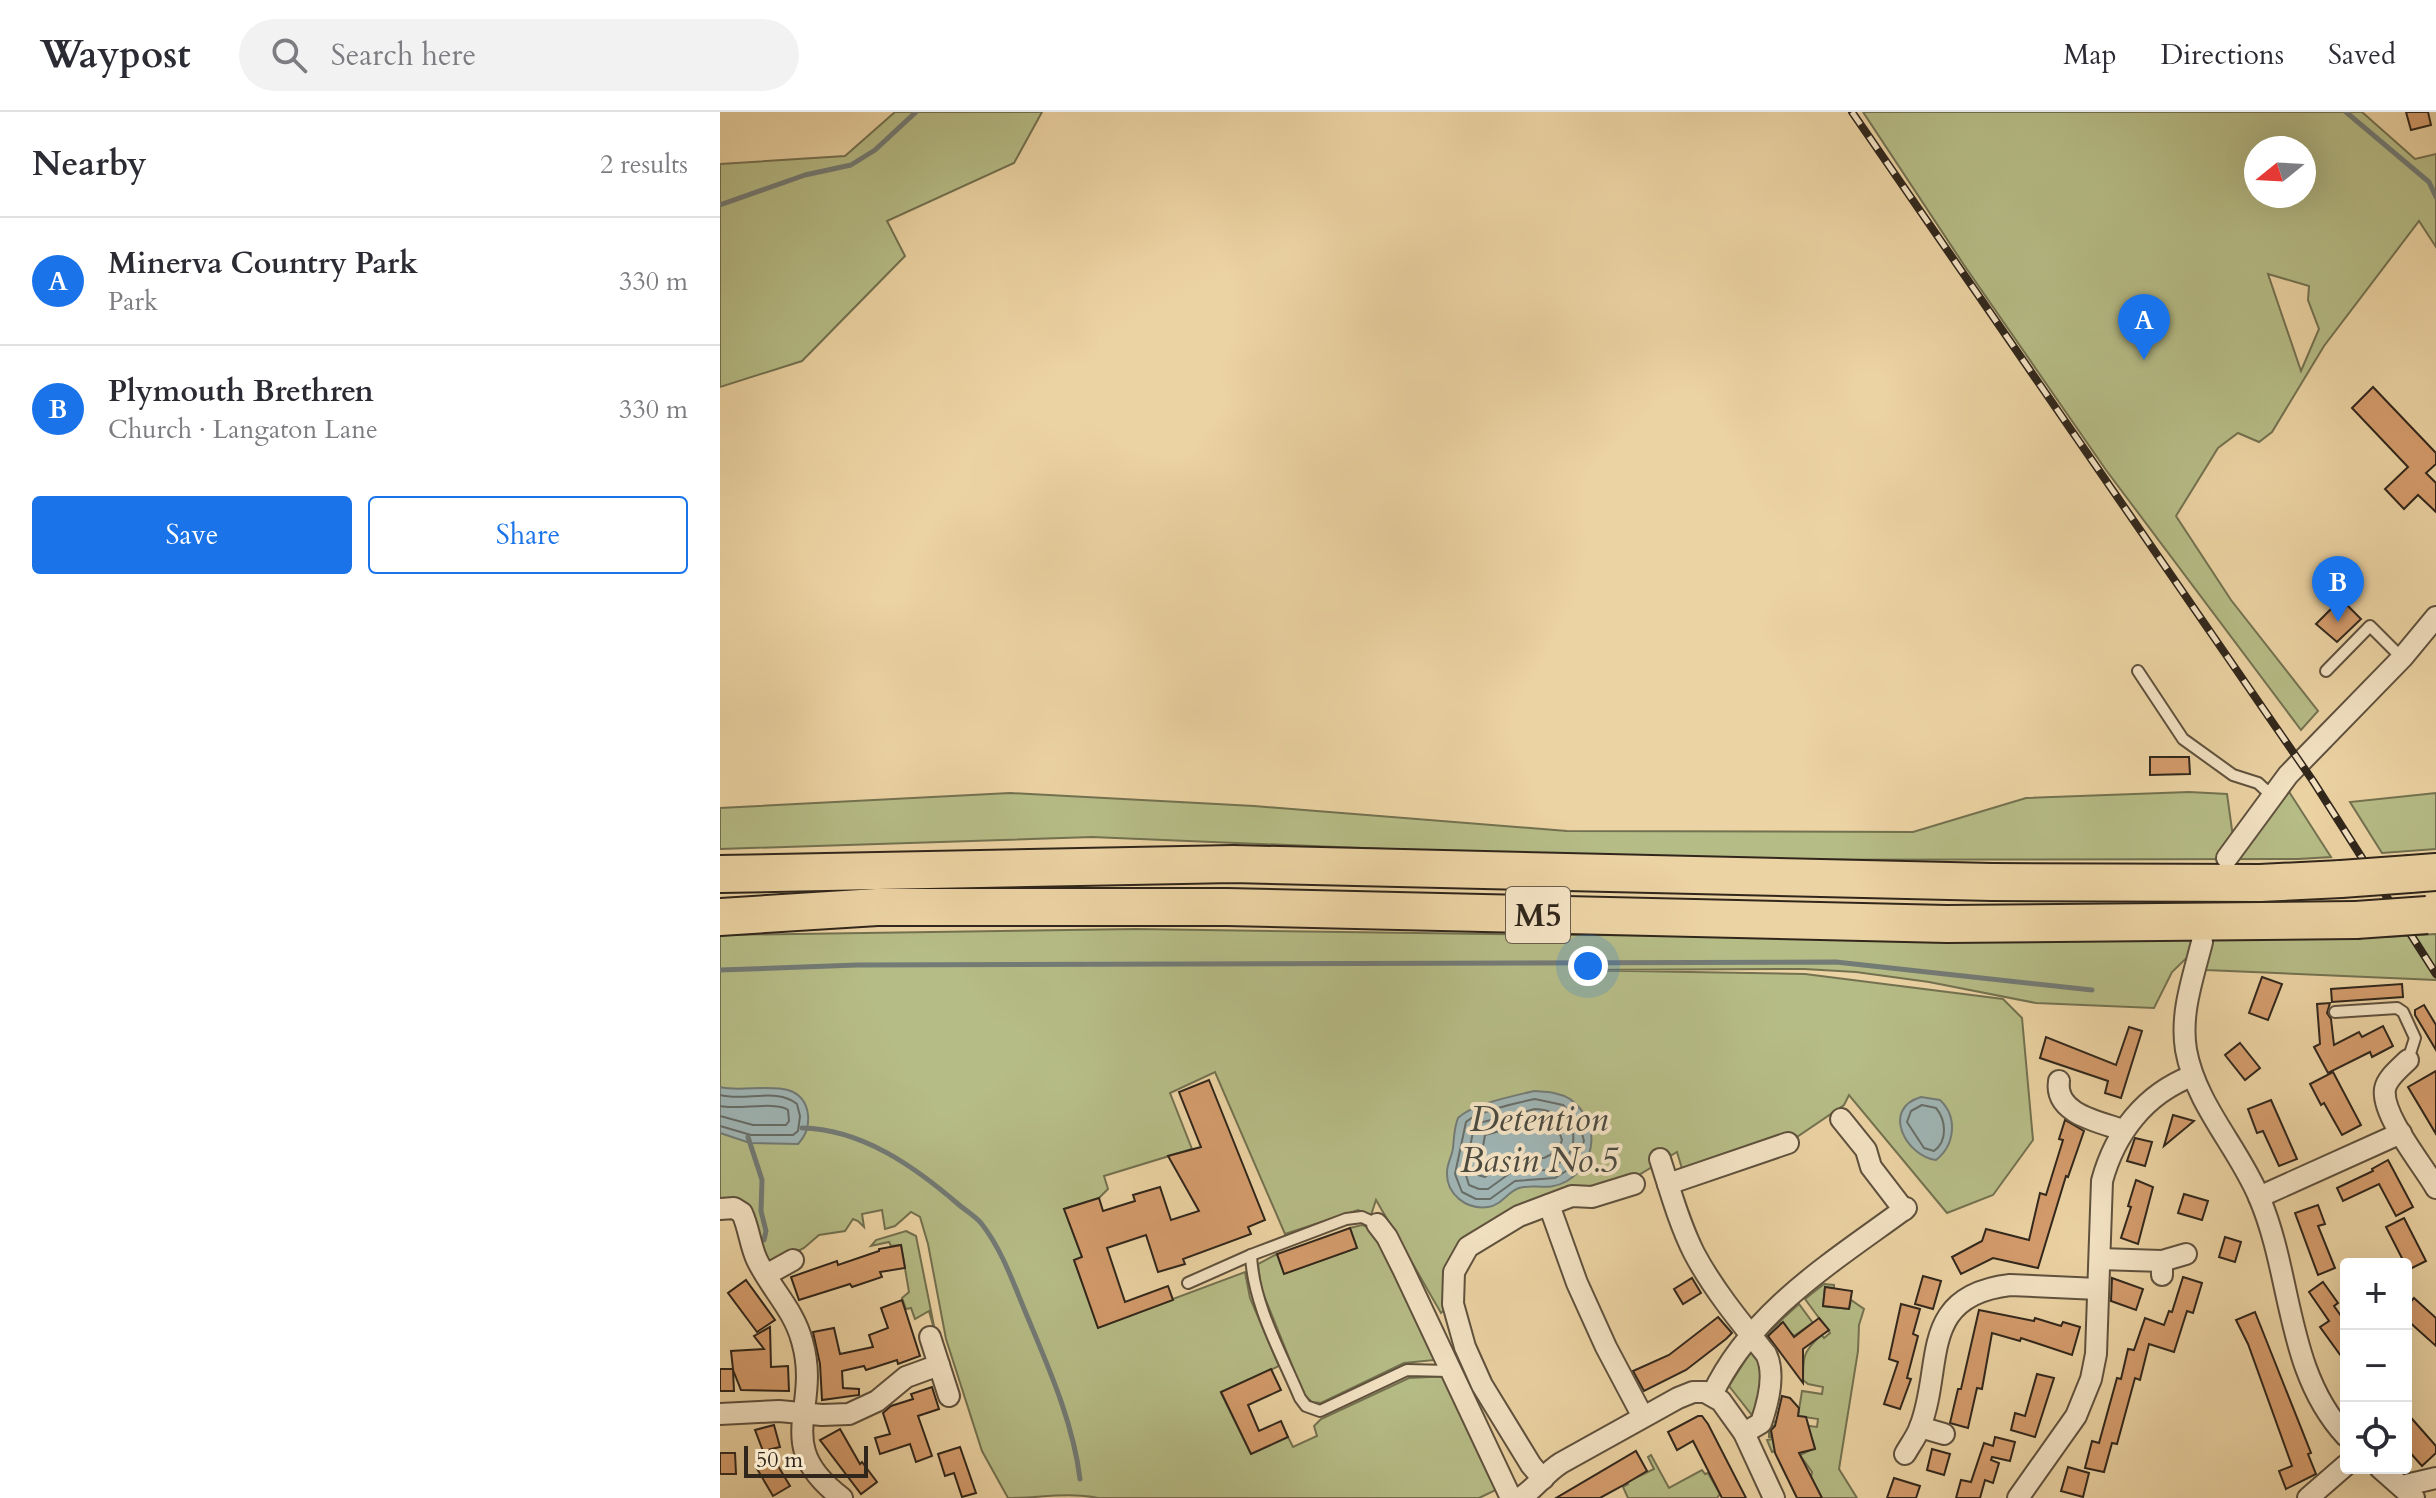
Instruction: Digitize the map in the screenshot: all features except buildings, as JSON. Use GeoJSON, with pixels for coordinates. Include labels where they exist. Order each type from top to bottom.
{"type":"FeatureCollection","features":[{"type":"Feature","properties":{"kind":"highway","name":"M5"},"geometry":{"type":"LineString","coordinates":[[720,874],[1233,864],[1992,882],[2260,883],[2423,873]]}},
{"type":"Feature","properties":{"kind":"highway","name":"M5"},"geometry":{"type":"LineString","coordinates":[[720,917],[877,907],[1138,907],[1947,924],[2356,920],[2431,914]]}},
{"type":"Feature","properties":{"kind":"street"},"geometry":{"type":"LineString","coordinates":[[2227,858],[2271,795],[2307,753],[2402,658],[2436,617]]}},
{"type":"Feature","properties":{"kind":"street"},"geometry":{"type":"LineString","coordinates":[[2202,942],[2183,1017],[2192,1076],[2259,1197],[2282,1271],[2298,1348],[2307,1375],[2324,1407],[2340,1428]]}},
{"type":"Feature","properties":{"kind":"street"},"geometry":{"type":"LineString","coordinates":[[2408,1060],[2390,1079],[2385,1093],[2401,1133],[2436,1188]]}},
{"type":"Feature","properties":{"kind":"street"},"geometry":{"type":"LineString","coordinates":[[2018,1498],[2076,1416],[2091,1379],[2096,1354],[2102,1181],[2109,1155],[2123,1130],[2154,1095],[2192,1076]]}},
{"type":"Feature","properties":{"kind":"street"},"geometry":{"type":"LineString","coordinates":[[2059,1081],[2059,1096],[2064,1104],[2081,1115],[2123,1130]]}},
{"type":"Feature","properties":{"kind":"street"},"geometry":{"type":"LineString","coordinates":[[1712,1395],[1750,1333],[1778,1306],[1905,1209],[1871,1167],[1866,1150],[1841,1119]]}},
{"type":"Feature","properties":{"kind":"street"},"geometry":{"type":"LineString","coordinates":[[2259,1197],[2401,1133]]}},
{"type":"Feature","properties":{"kind":"street"},"geometry":{"type":"LineString","coordinates":[[1668,1184],[1788,1143]]}},
{"type":"Feature","properties":{"kind":"street"},"geometry":{"type":"LineString","coordinates":[[1660,1159],[1693,1250],[1713,1284],[1769,1359],[1771,1375],[1761,1423],[1744,1433]]}},
{"type":"Feature","properties":{"kind":"street"},"geometry":{"type":"LineString","coordinates":[[1543,1479],[1524,1453],[1471,1362],[1455,1316],[1452,1285],[1460,1259],[1471,1244],[1519,1216],[1572,1196],[1601,1195],[1634,1184]]}},
{"type":"Feature","properties":{"kind":"street"},"geometry":{"type":"LineString","coordinates":[[1549,1205],[1577,1283],[1643,1417]]}},
{"type":"Feature","properties":{"kind":"street"},"geometry":{"type":"LineString","coordinates":[[720,1209],[734,1208],[742,1213],[754,1253],[794,1316],[804,1346],[807,1384],[802,1441],[808,1463],[821,1480],[842,1498]]}},
{"type":"Feature","properties":{"kind":"street"},"geometry":{"type":"LineString","coordinates":[[1377,1224],[1403,1269],[1511,1498]]}},
{"type":"Feature","properties":{"kind":"street"},"geometry":{"type":"LineString","coordinates":[[2100,1259],[2162,1268],[2186,1254]]}},
{"type":"Feature","properties":{"kind":"street"},"geometry":{"type":"LineString","coordinates":[[766,1275],[793,1260]]}},
{"type":"Feature","properties":{"kind":"street"},"geometry":{"type":"LineString","coordinates":[[1905,1454],[1920,1427],[1942,1326],[1970,1296],[2010,1285],[2098,1289]]}},
{"type":"Feature","properties":{"kind":"street"},"geometry":{"type":"LineString","coordinates":[[930,1337],[949,1396]]}},
{"type":"Feature","properties":{"kind":"street"},"geometry":{"type":"LineString","coordinates":[[720,1414],[779,1411],[833,1415],[855,1412],[877,1401],[906,1377],[939,1365]]}},
{"type":"Feature","properties":{"kind":"street"},"geometry":{"type":"LineString","coordinates":[[1520,1498],[1537,1487],[1552,1469],[1686,1394],[1700,1392],[1721,1401],[1744,1433],[1774,1498]]}},
{"type":"Feature","properties":{"kind":"street"},"geometry":{"type":"LineString","coordinates":[[1920,1427],[1944,1434]]}},
{"type":"Feature","properties":{"kind":"street"},"geometry":{"type":"LineString","coordinates":[[2308,1498],[2340,1470]]}},
{"type":"Feature","properties":{"kind":"street"},"geometry":{"type":"LineString","coordinates":[[2387,1474],[2408,1492],[2436,1478]]}},
{"type":"Feature","properties":{"kind":"lane"},"geometry":{"type":"LineString","coordinates":[[2326,671],[2370,626],[2402,658]]}},
{"type":"Feature","properties":{"kind":"lane"},"geometry":{"type":"LineString","coordinates":[[2138,671],[2183,739],[2233,775],[2258,783],[2271,795]]}},
{"type":"Feature","properties":{"kind":"lane"},"geometry":{"type":"LineString","coordinates":[[2335,1012],[2397,1008],[2403,1012],[2415,1038],[2408,1060]]}},
{"type":"Feature","properties":{"kind":"lane"},"geometry":{"type":"LineString","coordinates":[[1188,1283],[1346,1219],[1362,1217],[1377,1224]]}},
{"type":"Feature","properties":{"kind":"lane"},"geometry":{"type":"LineString","coordinates":[[1251,1255],[1252,1277],[1258,1296],[1306,1406],[1320,1411],[1407,1370],[1449,1371]]}},
{"type":"Feature","properties":{"kind":"green space"},"geometry":{"type":"Polygon","coordinates":[[[895,112],[1042,112],[1014,163],[887,221],[905,256],[802,361],[720,387],[720,164],[845,156],[895,112]]]}},
{"type":"Feature","properties":{"kind":"green space"},"geometry":{"type":"Polygon","coordinates":[[[1863,112],[2362,112],[2415,159],[2436,154],[2436,247],[2419,221],[2324,346],[2272,432],[2259,442],[2238,433],[2218,448],[2176,516],[2231,600],[2318,711],[2301,730],[2106,470],[1863,112]],[[2268,274],[2301,371],[2319,329],[2308,300],[2309,286],[2268,274]]]}},
{"type":"Feature","properties":{"kind":"green space"},"geometry":{"type":"Polygon","coordinates":[[[2286,787],[2331,857],[1652,860],[1092,837],[720,849],[720,808],[1010,793],[1254,806],[1567,831],[1913,832],[2026,798],[2189,792],[2227,794],[2233,837],[2286,787]]]}},
{"type":"Feature","properties":{"kind":"green space"},"geometry":{"type":"Polygon","coordinates":[[[2436,793],[2436,849],[2382,853],[2350,802],[2436,793]]]}},
{"type":"Feature","properties":{"kind":"green space"},"geometry":{"type":"Polygon","coordinates":[[[1136,929],[1553,935],[2386,937],[2436,934],[2436,980],[2206,970],[2202,943],[2172,972],[2154,1008],[2036,1003],[1929,982],[1856,972],[1804,969],[1569,970],[1805,974],[2003,999],[2022,1018],[2033,1140],[1993,1195],[1947,1213],[1849,1095],[1844,1105],[1788,1143],[1683,1172],[1677,1152],[1632,1179],[1468,1247],[1452,1303],[1441,1313],[1376,1200],[1371,1215],[1358,1210],[1285,1234],[1215,1072],[1170,1093],[1192,1149],[1104,1176],[1108,1189],[1099,1198],[1064,1209],[1082,1257],[1074,1260],[1098,1327],[1245,1272],[1250,1298],[1279,1366],[1221,1393],[1251,1454],[1288,1437],[1293,1447],[1317,1436],[1314,1426],[1321,1419],[1409,1378],[1449,1376],[1502,1487],[1479,1498],[1098,1498],[1065,1495],[1008,1498],[982,1451],[946,1339],[920,1217],[911,1212],[895,1226],[885,1229],[882,1210],[862,1214],[864,1227],[853,1219],[845,1231],[819,1235],[804,1248],[770,1263],[759,1252],[743,1201],[720,1203],[720,935],[1136,929]]]}},
{"type":"Feature","properties":{"kind":"green space"},"geometry":{"type":"Polygon","coordinates":[[[1362,1225],[1373,1229],[1379,1238],[1435,1360],[1404,1363],[1321,1403],[1312,1402],[1304,1395],[1261,1288],[1258,1264],[1277,1254],[1285,1273],[1357,1248],[1350,1228],[1362,1225]]]}},
{"type":"Feature","properties":{"kind":"green space"},"geometry":{"type":"Polygon","coordinates":[[[906,1231],[916,1236],[936,1336],[929,1311],[915,1319],[911,1308],[906,1309],[902,1298],[909,1292],[901,1245],[891,1246],[889,1242],[871,1246],[876,1240],[906,1231]]]}},
{"type":"Feature","properties":{"kind":"green space"},"geometry":{"type":"Polygon","coordinates":[[[1824,1284],[1834,1285],[1834,1288],[1825,1287],[1823,1306],[1849,1309],[1851,1300],[1864,1309],[1859,1325],[1858,1351],[1839,1469],[1857,1498],[1822,1498],[1811,1477],[1812,1472],[1800,1455],[1815,1448],[1813,1441],[1772,1452],[1767,1440],[1793,1424],[1817,1427],[1818,1419],[1798,1416],[1802,1391],[1822,1394],[1823,1387],[1803,1380],[1805,1355],[1820,1336],[1811,1324],[1794,1336],[1780,1322],[1767,1335],[1769,1339],[1765,1342],[1761,1338],[1799,1304],[1824,1338],[1830,1333],[1805,1299],[1824,1284]]]}},
{"type":"Feature","properties":{"kind":"green space"},"geometry":{"type":"Polygon","coordinates":[[[1753,1348],[1764,1366],[1755,1419],[1729,1386],[1753,1348]]]}},
{"type":"Feature","properties":{"kind":"green space"},"geometry":{"type":"Polygon","coordinates":[[[1769,1421],[1793,1424],[1772,1426],[1769,1437],[1769,1421]]]}},
{"type":"Feature","properties":{"kind":"green space"},"geometry":{"type":"Polygon","coordinates":[[[1651,1455],[1669,1488],[1702,1470],[1708,1473],[1720,1494],[1717,1498],[1628,1498],[1623,1487],[1654,1469],[1648,1457],[1651,1455]]]}},
{"type":"Feature","properties":{"kind":"water"},"geometry":{"type":"Polygon","coordinates":[[[720,1087],[785,1089],[796,1094],[804,1102],[808,1115],[803,1137],[798,1144],[750,1143],[720,1133],[720,1087]]]}},
{"type":"Feature","properties":{"kind":"water","name":"Detention Basin No.5"},"geometry":{"type":"Polygon","coordinates":[[[1534,1091],[1561,1095],[1580,1108],[1587,1118],[1591,1141],[1585,1163],[1577,1173],[1560,1184],[1519,1188],[1488,1207],[1465,1203],[1450,1187],[1447,1169],[1458,1118],[1483,1105],[1534,1091]]]}},
{"type":"Feature","properties":{"kind":"water"},"geometry":{"type":"Polygon","coordinates":[[[1921,1097],[1940,1100],[1952,1122],[1947,1147],[1936,1160],[1916,1151],[1902,1132],[1902,1111],[1921,1097]]]}},
{"type":"Feature","properties":{"kind":"waterway"},"geometry":{"type":"LineString","coordinates":[[720,205],[805,175],[851,165],[875,150],[916,112]]}},
{"type":"Feature","properties":{"kind":"waterway"},"geometry":{"type":"LineString","coordinates":[[2346,112],[2429,182],[2436,197]]}},
{"type":"Feature","properties":{"kind":"waterway"},"geometry":{"type":"LineString","coordinates":[[720,970],[857,965],[1836,962],[2092,990]]}},
{"type":"Feature","properties":{"kind":"waterway"},"geometry":{"type":"LineString","coordinates":[[802,1128],[845,1135],[886,1152],[923,1176],[981,1223],[1006,1266],[1050,1372],[1072,1436],[1080,1479]]}},
{"type":"Feature","properties":{"kind":"waterway"},"geometry":{"type":"LineString","coordinates":[[748,1137],[762,1180],[764,1240]]}},
{"type":"Feature","properties":{"kind":"railway"},"geometry":{"type":"LineString","coordinates":[[1852,112],[2313,781],[2436,974]]}},
{"type":"Feature","properties":{"kind":"place","name":"Minerva Country Park"},"geometry":{"type":"Point","coordinates":[2144,360]}},
{"type":"Feature","properties":{"kind":"place","name":"Plymouth Brethren"},"geometry":{"type":"Point","coordinates":[2338,622]}}]}
